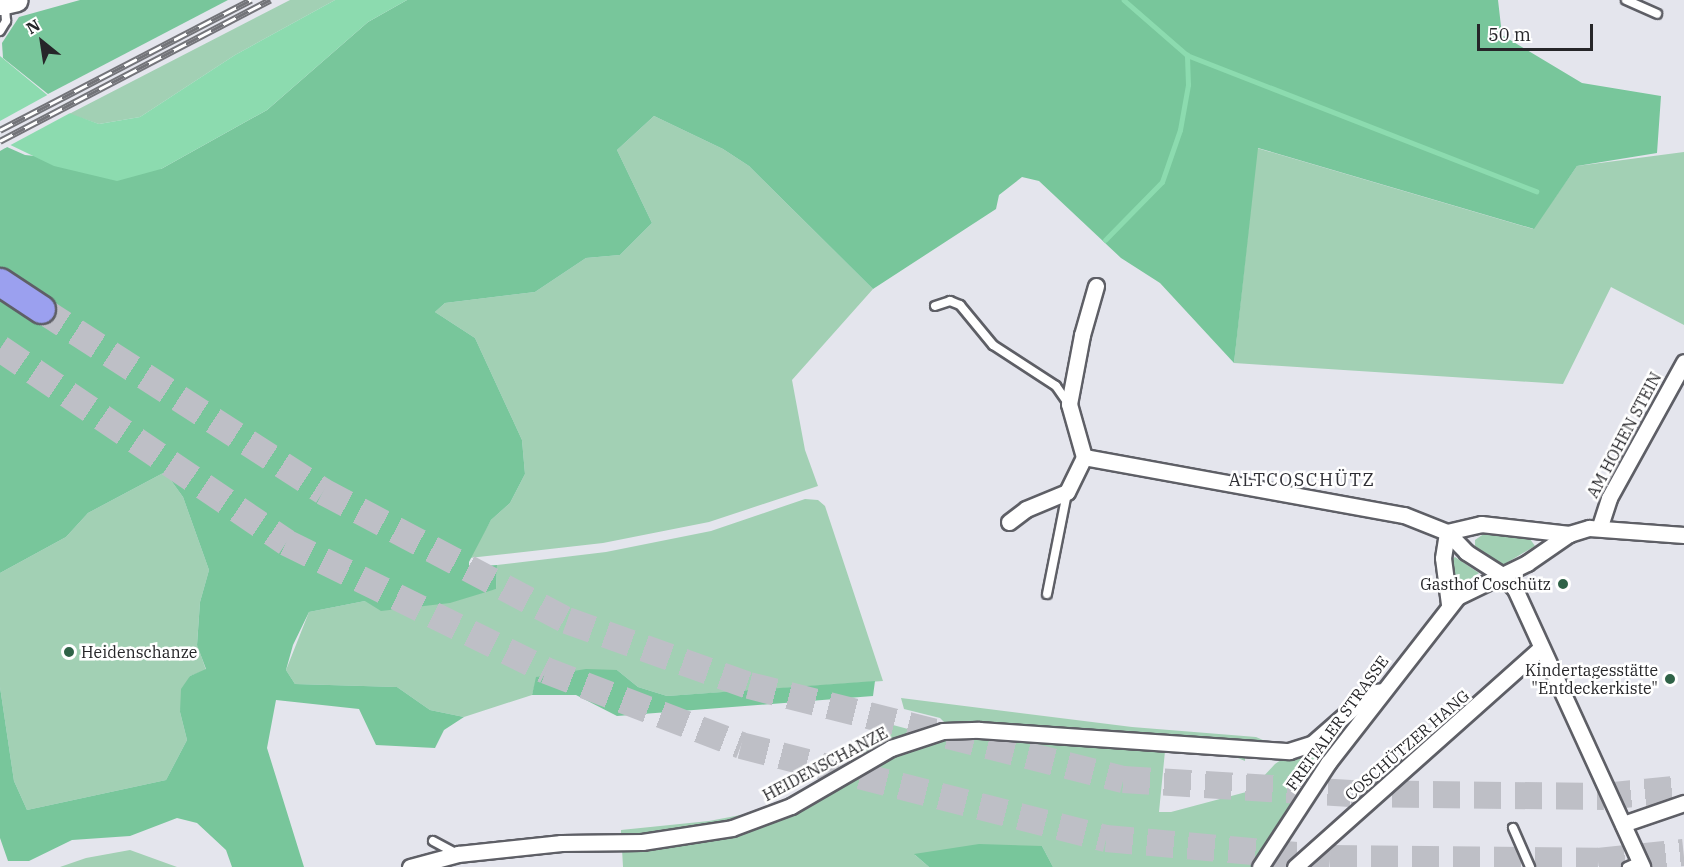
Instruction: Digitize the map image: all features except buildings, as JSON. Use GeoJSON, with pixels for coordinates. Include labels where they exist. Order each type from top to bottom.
{"type":"FeatureCollection","features":[{"type":"Feature","properties":{"kind":"highway"},"geometry":{"type":"LineString","coordinates":[[0,282],[41,309]]}},
{"type":"Feature","properties":{"kind":"street"},"geometry":{"type":"LineString","coordinates":[[1009,522],[1026,509],[1067,492],[1084,457],[1069,404],[1082,335],[1096,286]]}},
{"type":"Feature","properties":{"kind":"street","name":"AM HOHEN STEIN"},"geometry":{"type":"LineString","coordinates":[[1600,526],[1609,498],[1684,362]]}},
{"type":"Feature","properties":{"kind":"street"},"geometry":{"type":"LineString","coordinates":[[1084,457],[1404,515],[1448,532],[1466,552],[1502,575],[1515,589],[1623,824],[1636,865]]}},
{"type":"Feature","properties":{"kind":"street"},"geometry":{"type":"LineString","coordinates":[[1448,532],[1481,524],[1569,534],[1600,526],[1684,535]]}},
{"type":"Feature","properties":{"kind":"street"},"geometry":{"type":"LineString","coordinates":[[1448,532],[1443,558],[1449,604],[1527,564],[1569,534]]}},
{"type":"Feature","properties":{"kind":"street","name":"FREITALER STRASSE"},"geometry":{"type":"LineString","coordinates":[[1260,867],[1276,837],[1382,691],[1449,604]]}},
{"type":"Feature","properties":{"kind":"street","name":"COSCHÜTZER HANG"},"geometry":{"type":"LineString","coordinates":[[1295,867],[1541,648]]}},
{"type":"Feature","properties":{"kind":"street","name":"HEIDENSCHANZE"},"geometry":{"type":"LineString","coordinates":[[410,867],[458,854],[561,843],[642,842],[732,828],[791,806],[891,748],[943,731],[979,730],[1289,751],[1313,743],[1370,693],[1382,691]]}},
{"type":"Feature","properties":{"kind":"street"},"geometry":{"type":"LineString","coordinates":[[1623,824],[1684,803]]}},
{"type":"Feature","properties":{"kind":"lane"},"geometry":{"type":"LineString","coordinates":[[1626,0],[1658,14]]}},
{"type":"Feature","properties":{"kind":"lane"},"geometry":{"type":"LineString","coordinates":[[0,32],[6,21],[7,2]]}},
{"type":"Feature","properties":{"kind":"lane"},"geometry":{"type":"LineString","coordinates":[[935,306],[942,302],[960,305],[993,345],[1056,386],[1069,404]]}},
{"type":"Feature","properties":{"kind":"lane"},"geometry":{"type":"LineString","coordinates":[[1047,594],[1067,492]]}},
{"type":"Feature","properties":{"kind":"lane"},"geometry":{"type":"LineString","coordinates":[[1513,828],[1530,867]]}},
{"type":"Feature","properties":{"kind":"lane"},"geometry":{"type":"LineString","coordinates":[[433,841],[458,854]]}},
{"type":"Feature","properties":{"kind":"shaded area"},"geometry":{"type":"Polygon","coordinates":[[[80,0],[228,0],[48,94],[3,58],[2,43],[19,17],[80,0]]]}},
{"type":"Feature","properties":{"kind":"shaded area"},"geometry":{"type":"Polygon","coordinates":[[[290,0],[335,0],[235,55],[140,117],[99,124],[69,114],[290,0]]]}},
{"type":"Feature","properties":{"kind":"shaded area"},"geometry":{"type":"Polygon","coordinates":[[[335,0],[407,0],[368,22],[267,110],[161,169],[117,181],[54,166],[0,140],[0,56],[69,113],[99,124],[140,117],[235,55],[335,0]]]}},
{"type":"Feature","properties":{"kind":"shaded area"},"geometry":{"type":"Polygon","coordinates":[[[407,0],[1498,0],[1502,35],[1582,83],[1661,96],[1657,153],[1577,166],[1534,229],[1258,148],[1234,363],[1160,283],[1121,258],[1039,181],[1022,177],[999,195],[996,209],[873,289],[749,166],[723,149],[654,116],[617,150],[652,223],[620,255],[586,258],[535,292],[445,303],[435,312],[475,338],[522,440],[525,474],[510,503],[491,520],[469,562],[469,567],[497,565],[496,589],[450,603],[381,611],[365,601],[309,612],[293,645],[286,670],[295,684],[397,687],[430,710],[464,717],[444,730],[435,748],[376,745],[359,709],[276,700],[267,748],[304,867],[232,867],[226,850],[197,823],[177,818],[130,836],[72,840],[29,861],[8,861],[0,838],[0,687],[14,781],[27,810],[166,780],[187,740],[180,712],[181,689],[190,676],[206,669],[197,645],[200,602],[209,570],[183,497],[165,472],[88,513],[66,537],[0,573],[0,151],[7,147],[25,155],[161,169],[267,110],[368,22],[407,0]]]}},
{"type":"Feature","properties":{"kind":"shaded area"},"geometry":{"type":"Polygon","coordinates":[[[654,116],[723,149],[749,166],[873,289],[792,380],[805,450],[818,486],[709,522],[603,543],[469,558],[491,520],[510,503],[525,474],[522,440],[475,338],[435,312],[445,303],[535,292],[586,258],[620,255],[652,223],[617,150],[654,116]]]}},
{"type":"Feature","properties":{"kind":"shaded area"},"geometry":{"type":"Polygon","coordinates":[[[1257,148],[1533,229],[1577,166],[1684,152],[1684,325],[1611,287],[1563,384],[1234,363],[1257,148]]]}},
{"type":"Feature","properties":{"kind":"shaded area"},"geometry":{"type":"Polygon","coordinates":[[[165,472],[183,497],[209,570],[200,602],[197,644],[206,670],[190,676],[180,712],[187,740],[166,780],[27,810],[14,781],[0,687],[0,573],[66,537],[88,513],[165,472]]]}},
{"type":"Feature","properties":{"kind":"shaded area"},"geometry":{"type":"Polygon","coordinates":[[[805,499],[818,500],[825,506],[883,681],[667,696],[638,687],[617,670],[537,677],[532,695],[464,717],[430,710],[397,687],[295,684],[286,670],[309,612],[365,601],[496,589],[497,565],[606,552],[711,531],[805,499]]]}},
{"type":"Feature","properties":{"kind":"shaded area"},"geometry":{"type":"Polygon","coordinates":[[[1485,533],[1528,536],[1535,546],[1503,565],[1475,547],[1475,540],[1485,533]]]}},
{"type":"Feature","properties":{"kind":"shaded area"},"geometry":{"type":"Polygon","coordinates":[[[1455,557],[1479,573],[1454,590],[1449,561],[1455,557]]]}},
{"type":"Feature","properties":{"kind":"shaded area"},"geometry":{"type":"Polygon","coordinates":[[[586,669],[617,670],[638,687],[667,696],[875,681],[873,696],[617,716],[576,695],[532,695],[536,677],[586,669]]]}},
{"type":"Feature","properties":{"kind":"shaded area"},"geometry":{"type":"Polygon","coordinates":[[[901,698],[1132,727],[1256,737],[1279,747],[948,726],[940,718],[904,709],[901,698]]]}},
{"type":"Feature","properties":{"kind":"shaded area"},"geometry":{"type":"Polygon","coordinates":[[[1361,706],[1268,867],[1053,867],[1042,846],[915,855],[929,867],[623,867],[622,849],[718,836],[881,758],[949,735],[1244,755],[1245,761],[1233,756],[1165,751],[1159,812],[1171,812],[1250,791],[1275,764],[1361,706]]]}},
{"type":"Feature","properties":{"kind":"shaded area"},"geometry":{"type":"Polygon","coordinates":[[[892,714],[893,725],[908,729],[914,723],[928,728],[797,798],[746,818],[621,838],[621,830],[709,821],[746,814],[781,801],[859,758],[892,714]]]}},
{"type":"Feature","properties":{"kind":"shaded area"},"geometry":{"type":"Polygon","coordinates":[[[979,844],[1042,846],[1053,867],[929,867],[914,854],[979,844]]]}},
{"type":"Feature","properties":{"kind":"shaded area"},"geometry":{"type":"Polygon","coordinates":[[[130,850],[177,867],[60,867],[86,858],[130,850]]]}},
{"type":"Feature","properties":{"kind":"pier"},"geometry":{"type":"Polygon","coordinates":[[[51,93],[72,112],[5,148],[0,144],[0,121],[51,93]]]}},
{"type":"Feature","properties":{"kind":"waterway"},"geometry":{"type":"LineString","coordinates":[[1124,0],[1187,55],[1536,191]]}},
{"type":"Feature","properties":{"kind":"waterway"},"geometry":{"type":"LineString","coordinates":[[1105,240],[1162,182],[1180,130],[1188,85],[1187,55]]}},
{"type":"Feature","properties":{"kind":"tunnel"},"geometry":{"type":"LineString","coordinates":[[41,309],[323,491],[567,620],[749,685],[1123,779],[1351,793],[1604,796],[1684,788]]}},
{"type":"Feature","properties":{"kind":"tunnel"},"geometry":{"type":"LineString","coordinates":[[0,348],[286,542],[546,670],[741,745],[1106,838],[1330,858],[1598,861],[1684,852]]}},
{"type":"Feature","properties":{"kind":"railway"},"geometry":{"type":"LineString","coordinates":[[0,130],[251,0]]}},
{"type":"Feature","properties":{"kind":"railway"},"geometry":{"type":"LineString","coordinates":[[0,141],[270,0]]}},
{"type":"Feature","properties":{"kind":"place","name":"Gasthof Coschütz"},"geometry":{"type":"Point","coordinates":[1563,584]}},
{"type":"Feature","properties":{"kind":"place","name":"Heidenschanze"},"geometry":{"type":"Point","coordinates":[69,652]}},
{"type":"Feature","properties":{"kind":"place","name":"Kindertagesstätte \"Entdeckerkiste\""},"geometry":{"type":"Point","coordinates":[1670,679]}},
{"type":"Feature","properties":{"kind":"district","name":"ALTCOSCHÜTZ"},"geometry":{"type":"Point","coordinates":[1302,480]}}]}
